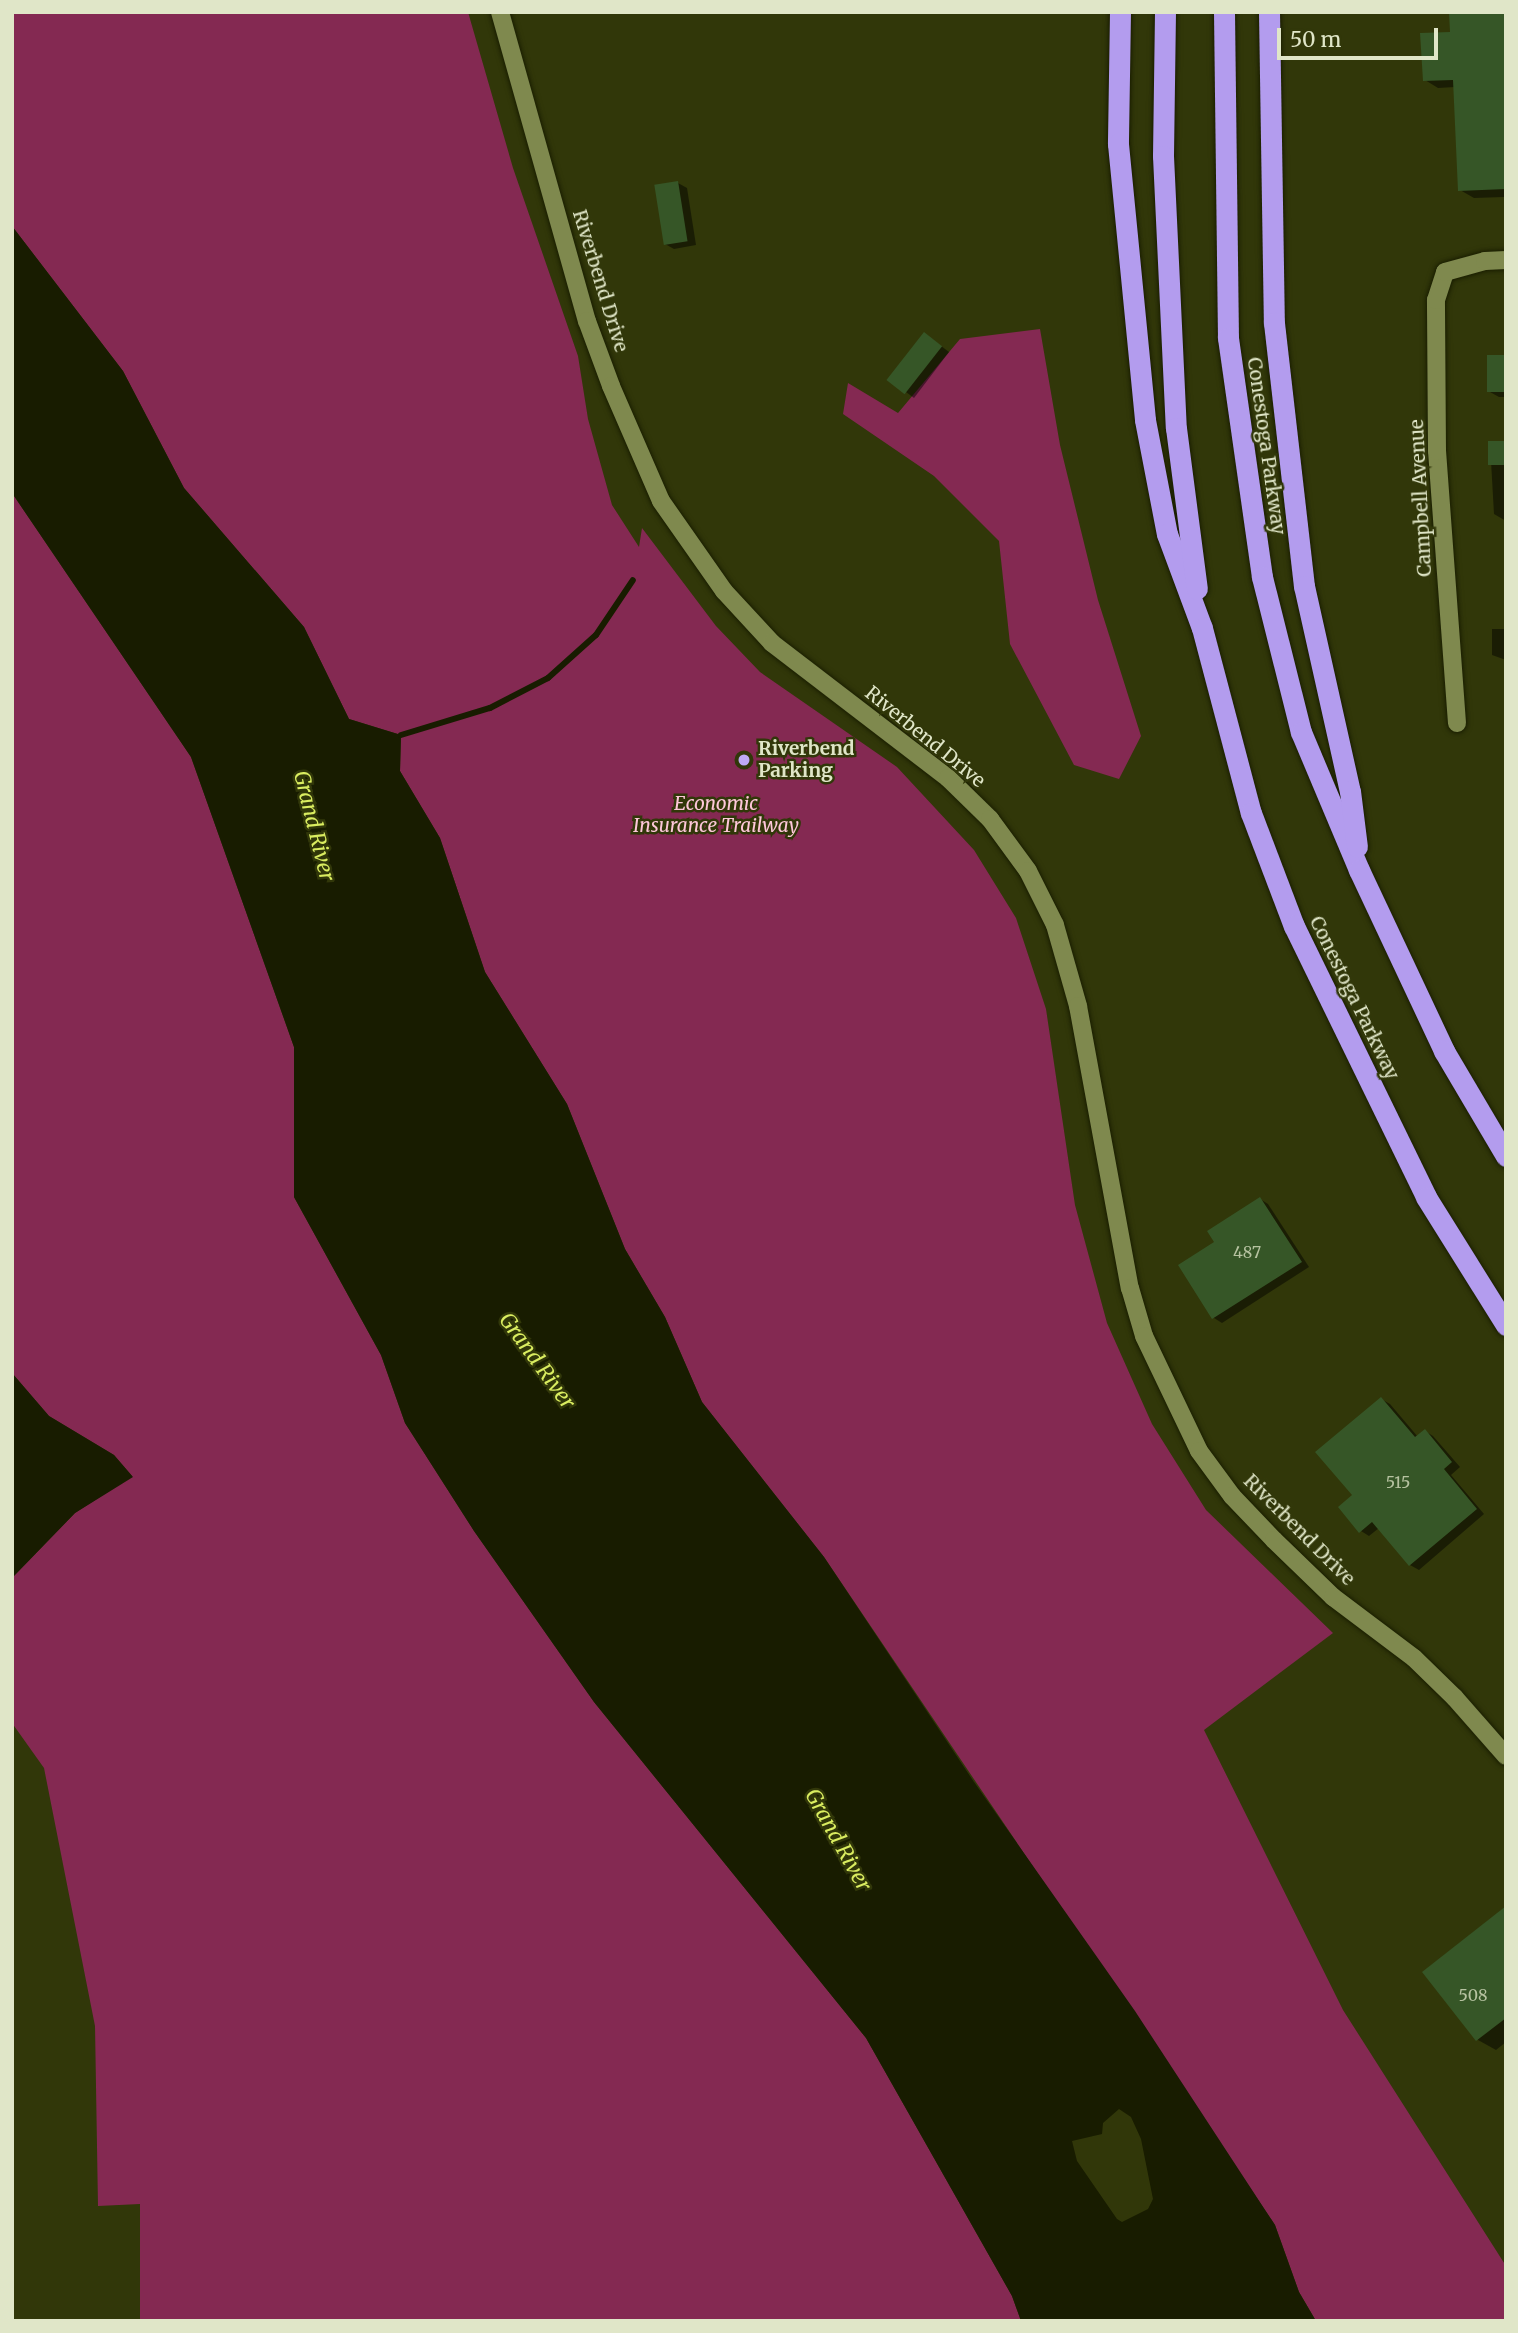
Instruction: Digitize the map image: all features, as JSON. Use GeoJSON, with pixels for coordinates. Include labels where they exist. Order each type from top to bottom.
{"type":"FeatureCollection","features":[{"type":"Feature","properties":{"kind":"highway","name":"Conestoga Parkway"},"geometry":{"type":"LineString","coordinates":[[1120,12],[1118,144],[1145,420],[1167,534],[1202,628],[1251,813],[1294,926],[1426,1197],[1506,1325]]}},
{"type":"Feature","properties":{"kind":"highway","name":"Conestoga Parkway"},"geometry":{"type":"LineString","coordinates":[[1165,12],[1163,156],[1176,428],[1202,628]]}},
{"type":"Feature","properties":{"kind":"highway","name":"Conestoga Parkway"},"geometry":{"type":"LineString","coordinates":[[1224,12],[1228,338],[1262,577],[1301,732],[1359,870],[1444,1051],[1506,1156]]}},
{"type":"Feature","properties":{"kind":"highway","name":"Conestoga Parkway"},"geometry":{"type":"LineString","coordinates":[[1269,12],[1274,323],[1304,586],[1350,790],[1359,870]]}},
{"type":"Feature","properties":{"kind":"street","name":"Riverbend Drive"},"geometry":{"type":"LineString","coordinates":[[500,12],[587,321],[611,386],[661,501],[724,591],[772,643],[948,778],[990,819],[1028,871],[1055,925],[1077,1006],[1130,1288],[1144,1336],[1199,1451],[1232,1496],[1274,1540],[1333,1597],[1414,1658],[1455,1698],[1506,1756]]}},
{"type":"Feature","properties":{"kind":"street","name":"Campbell Avenue"},"geometry":{"type":"LineString","coordinates":[[1457,723],[1437,452],[1436,300],[1445,272],[1485,261],[1506,260]]}},
{"type":"Feature","properties":{"kind":"green space","name":"Economic Insurance Trailway"},"geometry":{"type":"Polygon","coordinates":[[[12,12],[468,12],[513,168],[578,356],[588,419],[612,505],[639,547],[642,528],[716,626],[760,672],[897,767],[974,850],[1016,918],[1046,1009],[1075,1205],[1107,1323],[1152,1424],[1206,1510],[1333,1633],[1204,1730],[1343,2010],[1506,2266],[1506,2321],[1316,2321],[1299,2292],[1275,2225],[824,1557],[702,1402],[665,1317],[625,1249],[567,1104],[485,972],[440,838],[400,771],[401,735],[349,719],[304,627],[184,488],[123,371],[12,226],[12,12]]]}},
{"type":"Feature","properties":{"kind":"green space"},"geometry":{"type":"Polygon","coordinates":[[[1040,329],[1060,445],[1098,600],[1141,736],[1119,779],[1074,765],[1010,644],[999,541],[934,476],[843,414],[848,383],[898,413],[960,339],[1040,329]]]}},
{"type":"Feature","properties":{"kind":"green space"},"geometry":{"type":"Polygon","coordinates":[[[12,493],[191,757],[294,1047],[294,1197],[381,1355],[405,1423],[474,1531],[594,1702],[866,2038],[1012,2296],[1021,2321],[140,2321],[140,2204],[98,2206],[95,2026],[44,1768],[12,1723],[12,1578],[75,1513],[132,1476],[114,1455],[49,1416],[12,1373],[12,493]]]}},
{"type":"Feature","properties":{"kind":"water","name":"Grand River"},"geometry":{"type":"Polygon","coordinates":[[[12,226],[123,371],[184,488],[304,627],[349,719],[401,735],[400,771],[440,838],[485,972],[567,1104],[625,1249],[665,1317],[702,1402],[824,1557],[974,1782],[1135,2011],[1275,2225],[1299,2292],[1316,2321],[1021,2321],[1012,2296],[866,2038],[594,1702],[474,1531],[405,1423],[381,1355],[294,1197],[294,1047],[191,757],[12,493],[12,226]],[[1119,2109],[1103,2123],[1102,2134],[1072,2141],[1077,2161],[1117,2219],[1122,2222],[1148,2209],[1153,2199],[1141,2139],[1131,2117],[1119,2109]]]}},
{"type":"Feature","properties":{"kind":"water"},"geometry":{"type":"Polygon","coordinates":[[[12,1373],[49,1416],[114,1455],[133,1477],[75,1513],[12,1578],[12,1373]]]}},
{"type":"Feature","properties":{"kind":"building"},"geometry":{"type":"Polygon","coordinates":[[[1449,12],[1506,12],[1506,189],[1458,191],[1453,80],[1423,81],[1420,33],[1450,32],[1449,12]]]}},
{"type":"Feature","properties":{"kind":"building"},"geometry":{"type":"Polygon","coordinates":[[[678,181],[688,241],[664,245],[654,185],[678,181]]]}},
{"type":"Feature","properties":{"kind":"building"},"geometry":{"type":"Polygon","coordinates":[[[924,332],[942,346],[905,394],[886,380],[924,332]]]}},
{"type":"Feature","properties":{"kind":"building"},"geometry":{"type":"Polygon","coordinates":[[[1487,355],[1506,355],[1506,392],[1487,392],[1487,355]]]}},
{"type":"Feature","properties":{"kind":"building"},"geometry":{"type":"Polygon","coordinates":[[[1488,441],[1506,441],[1506,465],[1488,465],[1488,441]]]}},
{"type":"Feature","properties":{"kind":"building"},"geometry":{"type":"Polygon","coordinates":[[[1260,1197],[1302,1262],[1212,1319],[1178,1265],[1214,1242],[1207,1231],[1260,1197]]]}},
{"type":"Feature","properties":{"kind":"building"},"geometry":{"type":"Polygon","coordinates":[[[1381,1397],[1415,1437],[1425,1429],[1452,1462],[1444,1469],[1477,1509],[1409,1566],[1372,1522],[1359,1533],[1338,1507],[1352,1495],[1315,1452],[1381,1397]]]}},
{"type":"Feature","properties":{"kind":"building"},"geometry":{"type":"Polygon","coordinates":[[[1506,1906],[1506,2018],[1476,2041],[1422,1972],[1506,1906]]]}},
{"type":"Feature","properties":{"kind":"waterway"},"geometry":{"type":"LineString","coordinates":[[401,735],[490,708],[548,678],[596,635],[633,580]]}},
{"type":"Feature","properties":{"kind":"place","name":"Riverbend Parking"},"geometry":{"type":"Point","coordinates":[744,760]}}]}
